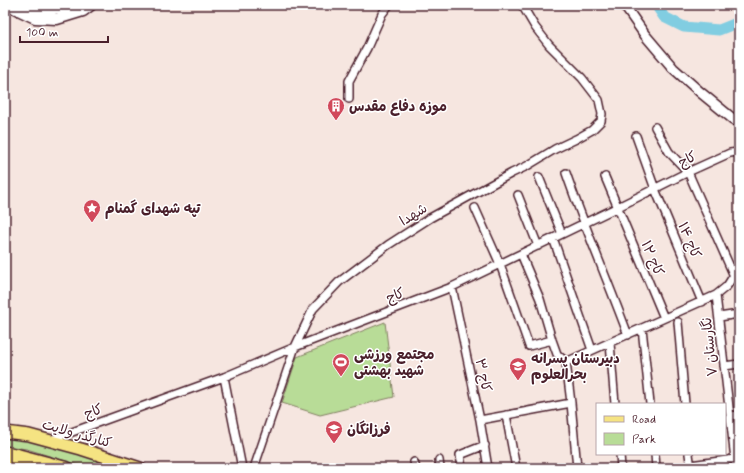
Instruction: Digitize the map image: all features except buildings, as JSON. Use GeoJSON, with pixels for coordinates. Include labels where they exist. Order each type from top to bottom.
{"type":"FeatureCollection","features":[{"type":"Feature","properties":{"kind":"main road"},"geometry":{"type":"LineString","coordinates":[[12,5],[16,9],[35,18],[57,19],[83,11],[90,5]]}},
{"type":"Feature","properties":{"kind":"main road"},"geometry":{"type":"LineString","coordinates":[[26,5],[35,9],[52,10],[72,5]]}},
{"type":"Feature","properties":{"kind":"main road","name":"کنارگذر ولایت"},"geometry":{"type":"LineString","coordinates":[[5,432],[29,435],[140,468]]}},
{"type":"Feature","properties":{"kind":"main road"},"geometry":{"type":"LineString","coordinates":[[5,452],[68,468]]}},
{"type":"Feature","properties":{"kind":"main road"},"geometry":{"type":"LineString","coordinates":[[13,465],[27,468]]}},
{"type":"Feature","properties":{"kind":"street"},"geometry":{"type":"LineString","coordinates":[[348,99],[349,81],[367,48],[382,14],[389,5]]}},
{"type":"Feature","properties":{"kind":"street","name":"شهدا"},"geometry":{"type":"LineString","coordinates":[[254,468],[295,347],[313,310],[339,282],[388,244],[430,218],[592,130],[601,121],[602,114],[599,100],[582,78],[549,45],[535,27],[522,5]]}},
{"type":"Feature","properties":{"kind":"street"},"geometry":{"type":"LineString","coordinates":[[624,5],[645,35],[673,68],[739,123]]}},
{"type":"Feature","properties":{"kind":"street"},"geometry":{"type":"LineString","coordinates":[[655,127],[668,152],[688,172],[734,276]]}},
{"type":"Feature","properties":{"kind":"street","name":"کاج ۱۴"},"geometry":{"type":"LineString","coordinates":[[636,136],[655,189],[702,302]]}},
{"type":"Feature","properties":{"kind":"street","name":"کاج"},"geometry":{"type":"LineString","coordinates":[[50,441],[224,377],[295,347],[452,287],[688,172],[730,153],[739,152]]}},
{"type":"Feature","properties":{"kind":"street"},"geometry":{"type":"LineString","coordinates":[[566,173],[628,334]]}},
{"type":"Feature","properties":{"kind":"street"},"geometry":{"type":"LineString","coordinates":[[539,177],[562,234]]}},
{"type":"Feature","properties":{"kind":"street","name":"کاج ۱۲"},"geometry":{"type":"LineString","coordinates":[[605,177],[664,318]]}},
{"type":"Feature","properties":{"kind":"street"},"geometry":{"type":"LineString","coordinates":[[518,195],[538,246]]}},
{"type":"Feature","properties":{"kind":"street"},"geometry":{"type":"LineString","coordinates":[[475,208],[500,264],[529,346],[552,340]]}},
{"type":"Feature","properties":{"kind":"street"},"geometry":{"type":"LineString","coordinates":[[553,238],[592,350]]}},
{"type":"Feature","properties":{"kind":"street"},"geometry":{"type":"LineString","coordinates":[[521,254],[540,299],[557,354],[566,362],[577,468]]}},
{"type":"Feature","properties":{"kind":"street"},"geometry":{"type":"LineString","coordinates":[[566,362],[716,295],[727,286],[739,266]]}},
{"type":"Feature","properties":{"kind":"street","name":"کاج ۳"},"geometry":{"type":"LineString","coordinates":[[452,287],[485,445],[488,468]]}},
{"type":"Feature","properties":{"kind":"street","name":"نگارستان ۷"},"geometry":{"type":"LineString","coordinates":[[716,295],[736,468]]}},
{"type":"Feature","properties":{"kind":"street"},"geometry":{"type":"LineString","coordinates":[[719,318],[739,314]]}},
{"type":"Feature","properties":{"kind":"street"},"geometry":{"type":"LineString","coordinates":[[678,322],[685,403]]}},
{"type":"Feature","properties":{"kind":"street"},"geometry":{"type":"LineString","coordinates":[[642,328],[650,403]]}},
{"type":"Feature","properties":{"kind":"street"},"geometry":{"type":"LineString","coordinates":[[610,343],[615,403]]}},
{"type":"Feature","properties":{"kind":"street"},"geometry":{"type":"LineString","coordinates":[[724,366],[739,364]]}},
{"type":"Feature","properties":{"kind":"street"},"geometry":{"type":"LineString","coordinates":[[224,377],[242,468]]}},
{"type":"Feature","properties":{"kind":"street"},"geometry":{"type":"LineString","coordinates":[[480,420],[571,403]]}},
{"type":"Feature","properties":{"kind":"street"},"geometry":{"type":"LineString","coordinates":[[506,415],[516,468]]}},
{"type":"Feature","properties":{"kind":"street"},"geometry":{"type":"LineString","coordinates":[[730,416],[739,416]]}},
{"type":"Feature","properties":{"kind":"street"},"geometry":{"type":"LineString","coordinates":[[462,468],[460,455],[485,445]]}},
{"type":"Feature","properties":{"kind":"street"},"geometry":{"type":"LineString","coordinates":[[620,455],[621,468]]}},
{"type":"Feature","properties":{"kind":"street"},"geometry":{"type":"LineString","coordinates":[[655,455],[656,468]]}},
{"type":"Feature","properties":{"kind":"street"},"geometry":{"type":"LineString","coordinates":[[690,455],[690,466],[735,459]]}},
{"type":"Feature","properties":{"kind":"street"},"geometry":{"type":"LineString","coordinates":[[439,460],[440,468]]}},
{"type":"Feature","properties":{"kind":"green space","name":"مجتمع ورزشی شهید بهشتی"},"geometry":{"type":"Polygon","coordinates":[[[385,322],[394,397],[320,415],[282,403],[297,357],[385,322]]]}},
{"type":"Feature","properties":{"kind":"green space"},"geometry":{"type":"Polygon","coordinates":[[[5,435],[24,437],[125,468],[88,468],[27,449],[5,446],[5,435]]]}},
{"type":"Feature","properties":{"kind":"waterway"},"geometry":{"type":"LineString","coordinates":[[656,5],[664,17],[684,27],[719,30],[739,22]]}},
{"type":"Feature","properties":{"kind":"place","name":"موزه دفاع مقدس"},"geometry":{"type":"Point","coordinates":[336,121]}},
{"type":"Feature","properties":{"kind":"place","name":"تپه شهدای گمنام"},"geometry":{"type":"Point","coordinates":[92,223]}},
{"type":"Feature","properties":{"kind":"place","name":"مجتمع ورزشی شهید بهشتی"},"geometry":{"type":"Point","coordinates":[341,377]}},
{"type":"Feature","properties":{"kind":"place","name":"دبیرستان پسرانه بحرالعلوم"},"geometry":{"type":"Point","coordinates":[518,381]}},
{"type":"Feature","properties":{"kind":"place","name":"فرزانگان"},"geometry":{"type":"Point","coordinates":[334,444]}}]}
